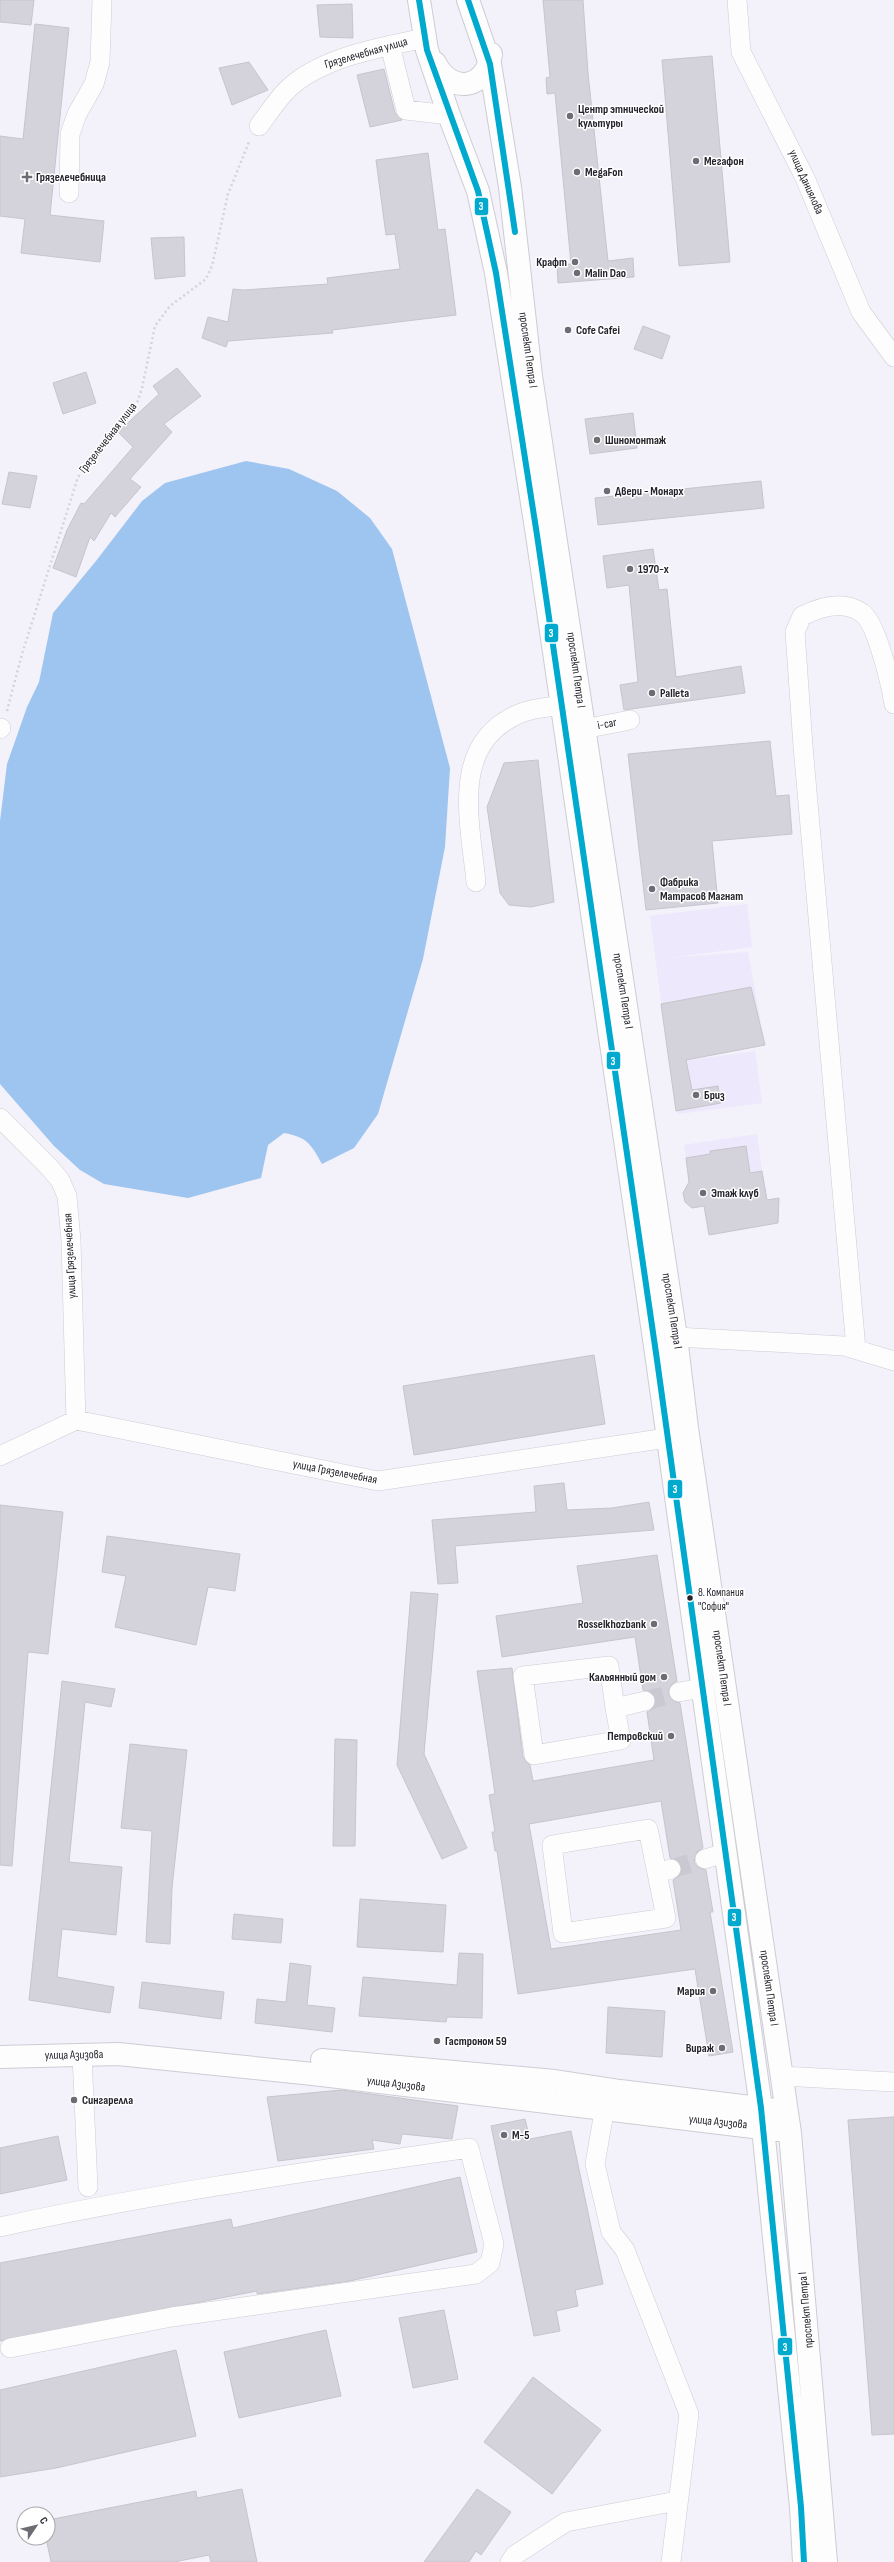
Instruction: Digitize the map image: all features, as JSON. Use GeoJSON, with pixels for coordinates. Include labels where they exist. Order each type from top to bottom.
{"type":"FeatureCollection","features":[{"type":"Feature","properties":{"kind":"main road","name":"проспект Петра I"},"geometry":{"type":"LineString","coordinates":[[419,0],[426,44],[449,115],[478,191],[496,273],[563,705],[703,1688],[715,1856],[762,2117],[804,2562]]}},
{"type":"Feature","properties":{"kind":"main road"},"geometry":{"type":"LineString","coordinates":[[468,0],[490,64]]}},
{"type":"Feature","properties":{"kind":"main road"},"geometry":{"type":"LineString","coordinates":[[479,0],[493,40],[501,78],[510,158],[510,187]]}},
{"type":"Feature","properties":{"kind":"main road"},"geometry":{"type":"LineString","coordinates":[[426,44],[446,79],[461,85],[477,80],[490,64],[493,40]]}},
{"type":"Feature","properties":{"kind":"main road","name":"проспект Петра I"},"geometry":{"type":"LineString","coordinates":[[490,64],[510,187],[531,376],[676,1337],[687,1428],[790,2133],[826,2562]]}},
{"type":"Feature","properties":{"kind":"main road","name":"улица Азизова"},"geometry":{"type":"LineString","coordinates":[[0,2045],[128,2040],[331,2061],[547,2080],[606,2100]]}},
{"type":"Feature","properties":{"kind":"main road","name":"улица Азизова"},"geometry":{"type":"LineString","coordinates":[[0,2058],[118,2054],[313,2074],[606,2100],[762,2117],[787,2111]]}},
{"type":"Feature","properties":{"kind":"main road","name":"улица Азизова"},"geometry":{"type":"LineString","coordinates":[[762,2117],[790,2133]]}},
{"type":"Feature","properties":{"kind":"street"},"geometry":{"type":"LineString","coordinates":[[69,193],[70,134],[77,114],[94,84],[100,62],[102,0]]}},
{"type":"Feature","properties":{"kind":"street","name":"улица Даниялова"},"geometry":{"type":"LineString","coordinates":[[737,0],[741,52],[805,178],[861,312],[894,357]]}},
{"type":"Feature","properties":{"kind":"street","name":"Грязелечебная улица"},"geometry":{"type":"LineString","coordinates":[[259,126],[289,88],[317,67],[390,45],[426,44]]}},
{"type":"Feature","properties":{"kind":"street"},"geometry":{"type":"LineString","coordinates":[[390,45],[406,110],[449,115]]}},
{"type":"Feature","properties":{"kind":"street"},"geometry":{"type":"LineString","coordinates":[[856,1350],[803,746],[795,632],[802,616],[818,608],[846,606],[864,613],[875,636],[887,668],[894,704]]}},
{"type":"Feature","properties":{"kind":"street"},"geometry":{"type":"LineString","coordinates":[[476,882],[467,792],[475,754],[490,731],[522,713],[563,705]]}},
{"type":"Feature","properties":{"kind":"street","name":"i-car"},"geometry":{"type":"LineString","coordinates":[[584,729],[630,720]]}},
{"type":"Feature","properties":{"kind":"street","name":"улица Грязелечебная"},"geometry":{"type":"LineString","coordinates":[[0,1118],[49,1167],[60,1180],[67,1196],[72,1241],[76,1420],[378,1481],[667,1438]]}},
{"type":"Feature","properties":{"kind":"street"},"geometry":{"type":"LineString","coordinates":[[676,1337],[844,1346],[894,1361]]}},
{"type":"Feature","properties":{"kind":"street"},"geometry":{"type":"LineString","coordinates":[[0,1456],[76,1420]]}},
{"type":"Feature","properties":{"kind":"street"},"geometry":{"type":"LineString","coordinates":[[609,1666],[616,1708],[621,1740],[534,1755],[523,1676],[609,1666]]}},
{"type":"Feature","properties":{"kind":"street"},"geometry":{"type":"LineString","coordinates":[[679,1692],[703,1688]]}},
{"type":"Feature","properties":{"kind":"street"},"geometry":{"type":"LineString","coordinates":[[616,1708],[645,1701]]}},
{"type":"Feature","properties":{"kind":"street"},"geometry":{"type":"LineString","coordinates":[[648,1829],[664,1871],[666,1918],[563,1933],[552,1845],[648,1829]]}},
{"type":"Feature","properties":{"kind":"street"},"geometry":{"type":"LineString","coordinates":[[82,2055],[88,2187]]}},
{"type":"Feature","properties":{"kind":"street"},"geometry":{"type":"LineString","coordinates":[[781,2076],[894,2082]]}},
{"type":"Feature","properties":{"kind":"street"},"geometry":{"type":"LineString","coordinates":[[606,2100],[595,2164],[611,2232],[625,2250],[689,2414],[677,2501],[671,2562]]}},
{"type":"Feature","properties":{"kind":"street"},"geometry":{"type":"LineString","coordinates":[[0,2227],[114,2202],[262,2178],[469,2148],[494,2244],[490,2263],[476,2274],[172,2317],[10,2348]]}},
{"type":"Feature","properties":{"kind":"street"},"geometry":{"type":"LineString","coordinates":[[510,2562],[515,2555],[566,2522],[677,2501]]}},
{"type":"Feature","properties":{"kind":"path","name":"Грязелечебная улица"},"geometry":{"type":"LineString","coordinates":[[0,728],[67,504],[78,477],[137,402],[142,388],[154,326],[170,306],[206,280],[212,266],[228,194],[251,136],[259,126]]}},
{"type":"Feature","properties":{"kind":"shaded area"},"geometry":{"type":"Polygon","coordinates":[[[747,904],[752,947],[668,958],[748,952],[765,1045],[683,1061],[755,1051],[762,1103],[678,1114],[669,1063],[650,916],[747,904]]]}},
{"type":"Feature","properties":{"kind":"shaded area"},"geometry":{"type":"Polygon","coordinates":[[[757,1134],[762,1171],[689,1182],[684,1145],[757,1134]]]}},
{"type":"Feature","properties":{"kind":"water"},"geometry":{"type":"Polygon","coordinates":[[[246,461],[289,469],[337,491],[370,518],[392,549],[450,768],[445,847],[423,959],[378,1114],[354,1148],[322,1164],[308,1142],[284,1133],[268,1145],[261,1178],[188,1198],[104,1184],[80,1170],[54,1146],[0,1084],[0,821],[7,764],[27,707],[39,682],[53,613],[96,561],[142,501],[165,483],[246,461]]]}},
{"type":"Feature","properties":{"kind":"building"},"geometry":{"type":"Polygon","coordinates":[[[0,0],[34,0],[31,25],[0,22],[0,0]]]}},
{"type":"Feature","properties":{"kind":"building"},"geometry":{"type":"Polygon","coordinates":[[[543,0],[583,0],[588,73],[608,261],[633,258],[634,277],[558,283],[557,265],[571,264],[555,93],[547,94],[546,78],[550,77],[543,0]]]}},
{"type":"Feature","properties":{"kind":"building"},"geometry":{"type":"Polygon","coordinates":[[[352,4],[353,38],[320,37],[317,5],[352,4]]]}},
{"type":"Feature","properties":{"kind":"building","name":"Грязелечебница"},"geometry":{"type":"Polygon","coordinates":[[[35,24],[69,28],[50,215],[104,221],[100,262],[21,253],[25,219],[0,216],[0,136],[23,139],[35,24]]]}},
{"type":"Feature","properties":{"kind":"building","name":"Мегафон"},"geometry":{"type":"Polygon","coordinates":[[[712,56],[730,262],[679,266],[662,60],[712,56]]]}},
{"type":"Feature","properties":{"kind":"building"},"geometry":{"type":"Polygon","coordinates":[[[249,62],[268,90],[232,105],[219,68],[249,62]]]}},
{"type":"Feature","properties":{"kind":"building"},"geometry":{"type":"Polygon","coordinates":[[[384,69],[395,113],[402,120],[370,127],[357,75],[384,69]]]}},
{"type":"Feature","properties":{"kind":"building"},"geometry":{"type":"Polygon","coordinates":[[[428,153],[438,230],[445,229],[456,315],[332,330],[333,333],[228,341],[226,347],[202,338],[208,317],[228,322],[233,289],[244,290],[328,284],[327,278],[400,269],[395,234],[386,235],[376,160],[428,153]]]}},
{"type":"Feature","properties":{"kind":"building"},"geometry":{"type":"Polygon","coordinates":[[[184,237],[185,276],[155,279],[151,238],[184,237]]]}},
{"type":"Feature","properties":{"kind":"building"},"geometry":{"type":"Polygon","coordinates":[[[643,326],[670,336],[662,359],[634,349],[643,326]]]}},
{"type":"Feature","properties":{"kind":"building"},"geometry":{"type":"Polygon","coordinates":[[[177,368],[201,396],[164,424],[172,432],[130,479],[141,487],[115,517],[111,513],[94,541],[90,537],[76,577],[53,568],[67,530],[81,503],[84,504],[133,447],[118,432],[159,394],[153,386],[177,368]]]}},
{"type":"Feature","properties":{"kind":"building"},"geometry":{"type":"Polygon","coordinates":[[[86,372],[96,403],[63,414],[53,383],[86,372]]]}},
{"type":"Feature","properties":{"kind":"building"},"geometry":{"type":"Polygon","coordinates":[[[633,413],[637,448],[590,454],[585,419],[633,413]]]}},
{"type":"Feature","properties":{"kind":"building"},"geometry":{"type":"Polygon","coordinates":[[[9,472],[37,476],[30,508],[2,504],[9,472]]]}},
{"type":"Feature","properties":{"kind":"building"},"geometry":{"type":"Polygon","coordinates":[[[761,481],[764,508],[598,525],[595,498],[761,481]]]}},
{"type":"Feature","properties":{"kind":"building"},"geometry":{"type":"Polygon","coordinates":[[[653,549],[659,590],[667,589],[676,677],[741,666],[745,693],[624,710],[620,685],[638,682],[629,585],[607,588],[603,556],[653,549]]]}},
{"type":"Feature","properties":{"kind":"building"},"geometry":{"type":"Polygon","coordinates":[[[770,741],[776,796],[789,795],[792,834],[712,841],[718,903],[646,910],[628,754],[770,741]]]}},
{"type":"Feature","properties":{"kind":"building"},"geometry":{"type":"Polygon","coordinates":[[[538,760],[554,902],[531,907],[509,905],[500,893],[487,807],[504,763],[538,760]]]}},
{"type":"Feature","properties":{"kind":"building"},"geometry":{"type":"Polygon","coordinates":[[[751,987],[765,1045],[686,1060],[692,1090],[718,1086],[721,1103],[676,1111],[661,1004],[751,987]]]}},
{"type":"Feature","properties":{"kind":"building"},"geometry":{"type":"Polygon","coordinates":[[[746,1146],[750,1173],[762,1171],[767,1200],[779,1198],[778,1223],[709,1235],[704,1206],[692,1208],[685,1202],[683,1193],[689,1182],[686,1158],[710,1154],[710,1151],[746,1146]]]}},
{"type":"Feature","properties":{"kind":"building"},"geometry":{"type":"Polygon","coordinates":[[[594,1355],[605,1424],[414,1455],[403,1386],[594,1355]]]}},
{"type":"Feature","properties":{"kind":"building"},"geometry":{"type":"Polygon","coordinates":[[[564,1483],[567,1510],[612,1508],[649,1502],[654,1530],[455,1546],[458,1583],[438,1584],[432,1520],[536,1512],[534,1486],[564,1483]]]}},
{"type":"Feature","properties":{"kind":"building"},"geometry":{"type":"Polygon","coordinates":[[[0,1505],[63,1512],[48,1654],[28,1652],[12,1866],[0,1865],[0,1505]]]}},
{"type":"Feature","properties":{"kind":"building"},"geometry":{"type":"Polygon","coordinates":[[[107,1536],[240,1554],[235,1591],[208,1587],[196,1645],[115,1627],[126,1576],[102,1572],[107,1536]]]}},
{"type":"Feature","properties":{"kind":"building"},"geometry":{"type":"Polygon","coordinates":[[[657,1555],[677,1681],[672,1684],[668,1693],[671,1699],[680,1703],[703,1848],[697,1852],[694,1862],[698,1867],[706,1870],[713,1912],[710,1912],[733,2052],[709,2056],[695,1969],[518,1994],[497,1851],[495,1851],[492,1832],[495,1832],[489,1795],[495,1794],[477,1671],[512,1668],[523,1757],[530,1765],[533,1781],[654,1760],[647,1712],[653,1709],[656,1699],[653,1693],[643,1690],[635,1637],[502,1657],[496,1616],[583,1603],[577,1566],[657,1555]],[[661,1801],[529,1824],[551,1949],[681,1930],[673,1880],[679,1876],[682,1866],[678,1861],[670,1858],[661,1801]]]}},
{"type":"Feature","properties":{"kind":"building"},"geometry":{"type":"Polygon","coordinates":[[[411,1592],[438,1594],[424,1754],[467,1848],[442,1859],[397,1765],[411,1592]]]}},
{"type":"Feature","properties":{"kind":"building"},"geometry":{"type":"Polygon","coordinates":[[[62,1681],[115,1689],[111,1707],[85,1702],[69,1862],[122,1867],[116,1935],[62,1929],[57,1977],[114,1987],[110,2013],[29,2000],[62,1681]]]}},
{"type":"Feature","properties":{"kind":"building"},"geometry":{"type":"Polygon","coordinates":[[[335,1739],[357,1740],[355,1846],[333,1846],[335,1739]]]}},
{"type":"Feature","properties":{"kind":"building"},"geometry":{"type":"Polygon","coordinates":[[[130,1744],[187,1750],[172,1888],[170,1944],[146,1942],[152,1831],[121,1828],[130,1744]]]}},
{"type":"Feature","properties":{"kind":"building"},"geometry":{"type":"Polygon","coordinates":[[[360,1899],[446,1905],[443,1952],[357,1947],[360,1899]]]}},
{"type":"Feature","properties":{"kind":"building"},"geometry":{"type":"Polygon","coordinates":[[[234,1914],[283,1919],[281,1943],[232,1939],[234,1914]]]}},
{"type":"Feature","properties":{"kind":"building"},"geometry":{"type":"Polygon","coordinates":[[[459,1953],[483,1954],[482,2018],[447,2017],[446,2022],[359,2016],[363,1977],[457,1985],[459,1953]]]}},
{"type":"Feature","properties":{"kind":"building"},"geometry":{"type":"Polygon","coordinates":[[[290,1963],[311,1966],[307,2005],[335,2008],[332,2032],[255,2023],[257,1999],[286,2002],[290,1963]]]}},
{"type":"Feature","properties":{"kind":"building"},"geometry":{"type":"Polygon","coordinates":[[[142,1982],[224,1992],[221,2019],[139,2008],[142,1982]]]}},
{"type":"Feature","properties":{"kind":"building"},"geometry":{"type":"Polygon","coordinates":[[[608,2007],[665,2011],[662,2057],[606,2053],[608,2007]]]}},
{"type":"Feature","properties":{"kind":"building"},"geometry":{"type":"Polygon","coordinates":[[[341,2090],[458,2106],[452,2139],[402,2134],[400,2144],[372,2140],[374,2149],[278,2161],[267,2097],[341,2090]]]}},
{"type":"Feature","properties":{"kind":"building"},"geometry":{"type":"Polygon","coordinates":[[[894,2117],[894,2434],[872,2435],[848,2120],[894,2117]]]}},
{"type":"Feature","properties":{"kind":"building"},"geometry":{"type":"Polygon","coordinates":[[[525,2119],[530,2139],[571,2131],[603,2284],[575,2290],[578,2306],[556,2311],[560,2331],[534,2336],[491,2126],[525,2119]]]}},
{"type":"Feature","properties":{"kind":"building"},"geometry":{"type":"Polygon","coordinates":[[[58,2136],[67,2180],[0,2194],[0,2148],[58,2136]]]}},
{"type":"Feature","properties":{"kind":"building"},"geometry":{"type":"Polygon","coordinates":[[[460,2177],[477,2252],[350,2281],[257,2294],[257,2291],[0,2341],[0,2263],[231,2219],[233,2228],[460,2177]]]}},
{"type":"Feature","properties":{"kind":"building"},"geometry":{"type":"Polygon","coordinates":[[[444,2310],[458,2379],[413,2388],[399,2318],[444,2310]]]}},
{"type":"Feature","properties":{"kind":"building"},"geometry":{"type":"Polygon","coordinates":[[[326,2330],[341,2396],[239,2418],[224,2352],[326,2330]]]}},
{"type":"Feature","properties":{"kind":"building"},"geometry":{"type":"Polygon","coordinates":[[[176,2350],[196,2436],[56,2468],[0,2477],[0,2390],[176,2350]]]}},
{"type":"Feature","properties":{"kind":"building"},"geometry":{"type":"Polygon","coordinates":[[[533,2377],[601,2430],[552,2494],[484,2442],[533,2377]]]}},
{"type":"Feature","properties":{"kind":"building"},"geometry":{"type":"Polygon","coordinates":[[[242,2489],[257,2562],[211,2562],[209,2555],[174,2562],[51,2562],[48,2546],[56,2546],[56,2518],[196,2491],[197,2498],[242,2489]]]}},
{"type":"Feature","properties":{"kind":"building"},"geometry":{"type":"Polygon","coordinates":[[[477,2489],[511,2512],[481,2555],[476,2551],[469,2562],[424,2562],[477,2489]]]}},
{"type":"Feature","properties":{"kind":"tunnel"},"geometry":{"type":"LineString","coordinates":[[645,1701],[679,1692]]}},
{"type":"Feature","properties":{"kind":"tunnel"},"geometry":{"type":"LineString","coordinates":[[671,1869],[705,1859]]}},
{"type":"Feature","properties":{"kind":"transit line","name":"3"},"geometry":{"type":"LineString","coordinates":[[419,0],[427,50],[478,191],[496,273],[537,535],[657,1360],[761,2108],[801,2507],[804,2562]]}},
{"type":"Feature","properties":{"kind":"transit line","name":"3"},"geometry":{"type":"LineString","coordinates":[[468,0],[490,64],[515,232]]}},
{"type":"Feature","properties":{"kind":"place","name":"Центр этнической культуры"},"geometry":{"type":"Point","coordinates":[570,116]}},
{"type":"Feature","properties":{"kind":"place","name":"Мегафон"},"geometry":{"type":"Point","coordinates":[696,161]}},
{"type":"Feature","properties":{"kind":"place","name":"MegaFon"},"geometry":{"type":"Point","coordinates":[577,172]}},
{"type":"Feature","properties":{"kind":"place","name":"Грязелечебница"},"geometry":{"type":"Point","coordinates":[27,177]}},
{"type":"Feature","properties":{"kind":"place","name":"Крафт"},"geometry":{"type":"Point","coordinates":[575,262]}},
{"type":"Feature","properties":{"kind":"place","name":"Malin Dao"},"geometry":{"type":"Point","coordinates":[577,273]}},
{"type":"Feature","properties":{"kind":"place","name":"Cofe Cafei"},"geometry":{"type":"Point","coordinates":[568,330]}},
{"type":"Feature","properties":{"kind":"place","name":"Шиномонтаж"},"geometry":{"type":"Point","coordinates":[597,440]}},
{"type":"Feature","properties":{"kind":"place","name":"Двери - Монарх"},"geometry":{"type":"Point","coordinates":[607,491]}},
{"type":"Feature","properties":{"kind":"place","name":"1970-х"},"geometry":{"type":"Point","coordinates":[630,569]}},
{"type":"Feature","properties":{"kind":"place","name":"Palleta"},"geometry":{"type":"Point","coordinates":[652,693]}},
{"type":"Feature","properties":{"kind":"place","name":"Фабрика Матрасов Магнат"},"geometry":{"type":"Point","coordinates":[652,889]}},
{"type":"Feature","properties":{"kind":"place","name":"Бриз"},"geometry":{"type":"Point","coordinates":[696,1095]}},
{"type":"Feature","properties":{"kind":"place","name":"Этаж клуб"},"geometry":{"type":"Point","coordinates":[703,1193]}},
{"type":"Feature","properties":{"kind":"place","name":"8. Компания \"София\""},"geometry":{"type":"Point","coordinates":[690,1598]}},
{"type":"Feature","properties":{"kind":"place","name":"Rosselkhozbank"},"geometry":{"type":"Point","coordinates":[654,1624]}},
{"type":"Feature","properties":{"kind":"place","name":"Кальянный дом"},"geometry":{"type":"Point","coordinates":[664,1677]}},
{"type":"Feature","properties":{"kind":"place","name":"Петровский"},"geometry":{"type":"Point","coordinates":[671,1736]}},
{"type":"Feature","properties":{"kind":"place","name":"Мария"},"geometry":{"type":"Point","coordinates":[713,1991]}},
{"type":"Feature","properties":{"kind":"place","name":"Гастроном 59"},"geometry":{"type":"Point","coordinates":[437,2041]}},
{"type":"Feature","properties":{"kind":"place","name":"Вираж"},"geometry":{"type":"Point","coordinates":[722,2048]}},
{"type":"Feature","properties":{"kind":"place","name":"Сингарелла"},"geometry":{"type":"Point","coordinates":[74,2100]}},
{"type":"Feature","properties":{"kind":"place","name":"М-5"},"geometry":{"type":"Point","coordinates":[504,2135]}}]}
